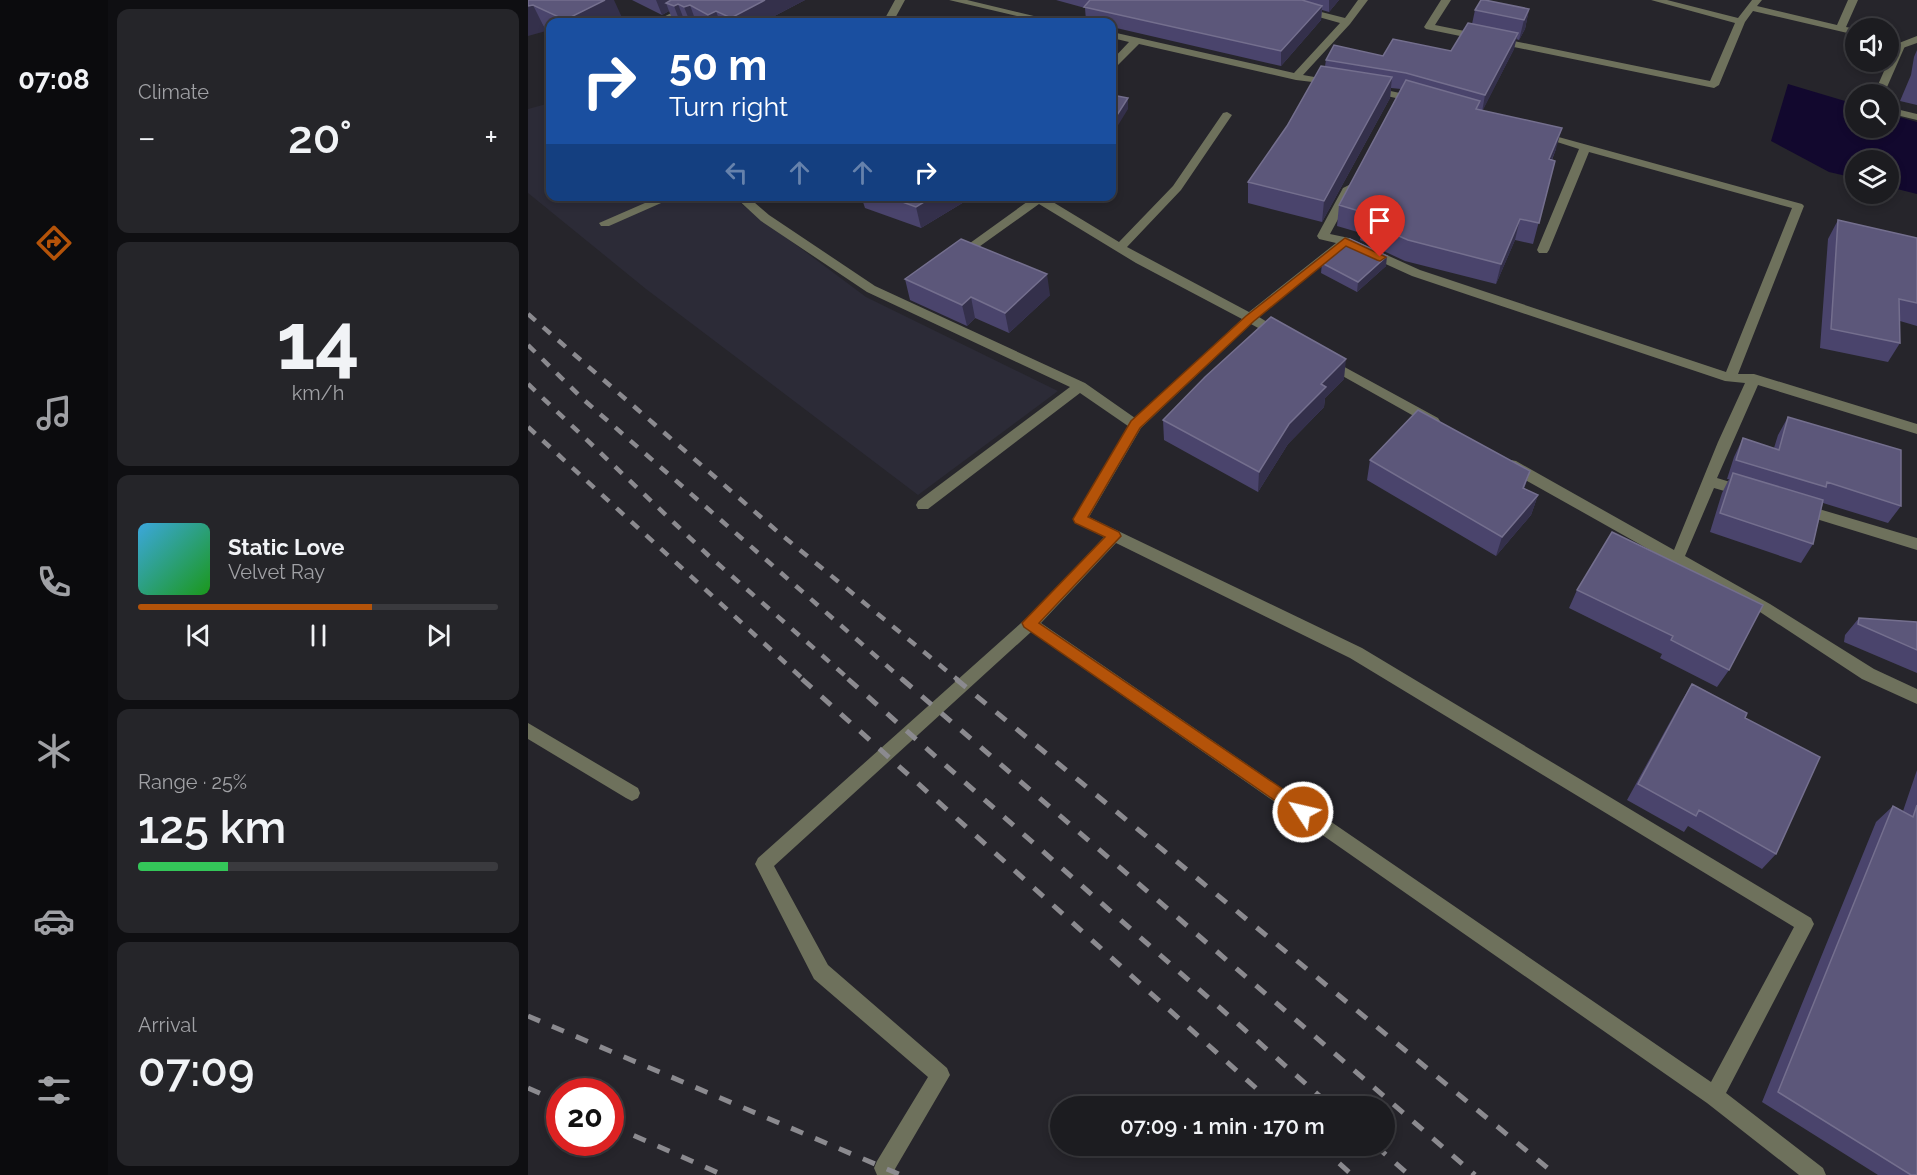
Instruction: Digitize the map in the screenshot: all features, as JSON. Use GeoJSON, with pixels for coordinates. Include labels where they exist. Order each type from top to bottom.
{"type":"FeatureCollection","features":[{"type":"Feature","properties":{"kind":"street"},"geometry":{"type":"LineString","coordinates":[[667,18],[703,0]]}},
{"type":"Feature","properties":{"kind":"street"},"geometry":{"type":"LineString","coordinates":[[890,18],[900,0]]}},
{"type":"Feature","properties":{"kind":"street"},"geometry":{"type":"LineString","coordinates":[[954,0],[1031,18]]}},
{"type":"Feature","properties":{"kind":"street"},"geometry":{"type":"LineString","coordinates":[[1263,0],[1347,22]]}},
{"type":"Feature","properties":{"kind":"street"},"geometry":{"type":"LineString","coordinates":[[1296,77],[1347,22],[1363,0]]}},
{"type":"Feature","properties":{"kind":"street"},"geometry":{"type":"LineString","coordinates":[[1446,0],[1429,27],[1714,85],[1740,21],[1755,4],[1845,29]]}},
{"type":"Feature","properties":{"kind":"street"},"geometry":{"type":"LineString","coordinates":[[1656,0],[1740,21]]}},
{"type":"Feature","properties":{"kind":"street"},"geometry":{"type":"LineString","coordinates":[[1840,28],[1853,0]]}},
{"type":"Feature","properties":{"kind":"street"},"geometry":{"type":"LineString","coordinates":[[1116,36],[1296,77],[1342,85]]}},
{"type":"Feature","properties":{"kind":"street"},"geometry":{"type":"LineString","coordinates":[[1883,84],[1900,46],[1917,39]]}},
{"type":"Feature","properties":{"kind":"street"},"geometry":{"type":"LineString","coordinates":[[1116,61],[1136,41]]}},
{"type":"Feature","properties":{"kind":"street"},"geometry":{"type":"LineString","coordinates":[[1365,88],[1396,99],[1432,104]]}},
{"type":"Feature","properties":{"kind":"street"},"geometry":{"type":"LineString","coordinates":[[1899,113],[1917,117]]}},
{"type":"Feature","properties":{"kind":"street"},"geometry":{"type":"LineString","coordinates":[[1120,248],[1177,188],[1227,115]]}},
{"type":"Feature","properties":{"kind":"street"},"geometry":{"type":"LineString","coordinates":[[1530,132],[1798,206],[1730,378]]}},
{"type":"Feature","properties":{"kind":"street"},"geometry":{"type":"LineString","coordinates":[[1543,250],[1585,148]]}},
{"type":"Feature","properties":{"kind":"street"},"geometry":{"type":"LineString","coordinates":[[1355,175],[1323,236],[1345,241],[1416,273],[1730,378],[1755,379],[1917,429]]}},
{"type":"Feature","properties":{"kind":"street"},"geometry":{"type":"LineString","coordinates":[[605,224],[660,201]]}},
{"type":"Feature","properties":{"kind":"street"},"geometry":{"type":"LineString","coordinates":[[746,201],[765,218],[871,289],[902,297],[1080,386],[1136,424]]}},
{"type":"Feature","properties":{"kind":"street"},"geometry":{"type":"LineString","coordinates":[[945,266],[1032,201]]}},
{"type":"Feature","properties":{"kind":"street"},"geometry":{"type":"LineString","coordinates":[[1041,201],[1120,248],[1292,342]]}},
{"type":"Feature","properties":{"kind":"street"},"geometry":{"type":"LineString","coordinates":[[1345,241],[1250,318],[1136,424],[1080,519],[1356,653],[1805,924],[1714,1096]]}},
{"type":"Feature","properties":{"kind":"street"},"geometry":{"type":"LineString","coordinates":[[1312,353],[1448,429]]}},
{"type":"Feature","properties":{"kind":"street"},"geometry":{"type":"LineString","coordinates":[[1677,558],[1692,529],[1739,408],[1755,379]]}},
{"type":"Feature","properties":{"kind":"street"},"geometry":{"type":"LineString","coordinates":[[923,505],[1080,386]]}},
{"type":"Feature","properties":{"kind":"street"},"geometry":{"type":"LineString","coordinates":[[1500,459],[1765,608],[1868,674],[1917,697]]}},
{"type":"Feature","properties":{"kind":"street"},"geometry":{"type":"LineString","coordinates":[[1709,481],[1764,498]]}},
{"type":"Feature","properties":{"kind":"street"},"geometry":{"type":"LineString","coordinates":[[1785,504],[1917,544]]}},
{"type":"Feature","properties":{"kind":"street"},"geometry":{"type":"LineString","coordinates":[[887,1175],[884,1168],[940,1075],[821,972],[764,864],[1045,610],[1114,536]]}},
{"type":"Feature","properties":{"kind":"street"},"geometry":{"type":"LineString","coordinates":[[1029,623],[1714,1096],[1816,1175]]}},
{"type":"Feature","properties":{"kind":"street"},"geometry":{"type":"LineString","coordinates":[[528,730],[632,793]]}},
{"type":"Feature","properties":{"kind":"shaded area"},"geometry":{"type":"Polygon","coordinates":[[[1788,84],[1845,101],[1845,138],[1899,138],[1899,117],[1917,122],[1917,194],[1899,190],[1899,150],[1845,150],[1845,176],[1829,172],[1771,141],[1788,84]]]}},
{"type":"Feature","properties":{"kind":"shaded area"},"geometry":{"type":"Polygon","coordinates":[[[546,104],[546,201],[737,201],[866,297],[1058,391],[918,495],[646,289],[528,193],[528,109],[546,104]]]}},
{"type":"Feature","properties":{"kind":"building"},"geometry":{"type":"Polygon","coordinates":[[[528,0],[605,0],[569,18],[561,18],[533,5],[528,6],[528,0]]]}},
{"type":"Feature","properties":{"kind":"building"},"geometry":{"type":"Polygon","coordinates":[[[671,0],[765,0],[731,18],[716,11],[708,15],[690,5],[684,7],[666,3],[671,0]]]}},
{"type":"Feature","properties":{"kind":"building"},"geometry":{"type":"Polygon","coordinates":[[[1090,0],[1302,0],[1322,6],[1281,51],[1084,7],[1090,0]]]}},
{"type":"Feature","properties":{"kind":"building"},"geometry":{"type":"Polygon","coordinates":[[[1481,0],[1529,9],[1524,20],[1475,10],[1481,0]]]}},
{"type":"Feature","properties":{"kind":"building"},"geometry":{"type":"Polygon","coordinates":[[[1468,23],[1518,33],[1485,95],[1406,73],[1326,60],[1334,45],[1383,56],[1393,39],[1451,51],[1468,23]]]}},
{"type":"Feature","properties":{"kind":"building"},"geometry":{"type":"Polygon","coordinates":[[[1321,66],[1392,77],[1324,201],[1248,182],[1287,126],[1321,66]]]}},
{"type":"Feature","properties":{"kind":"building"},"geometry":{"type":"Polygon","coordinates":[[[1406,80],[1480,101],[1476,109],[1562,128],[1549,159],[1555,161],[1539,223],[1520,219],[1501,264],[1408,240],[1362,220],[1369,214],[1339,205],[1406,80]]]}},
{"type":"Feature","properties":{"kind":"building"},"geometry":{"type":"Polygon","coordinates":[[[1116,96],[1128,98],[1116,117],[1116,96]]]}},
{"type":"Feature","properties":{"kind":"building"},"geometry":{"type":"Polygon","coordinates":[[[900,201],[926,201],[916,207],[900,201]]]}},
{"type":"Feature","properties":{"kind":"building"},"geometry":{"type":"Polygon","coordinates":[[[1838,220],[1917,238],[1917,303],[1899,299],[1900,343],[1831,329],[1838,220]]]}},
{"type":"Feature","properties":{"kind":"building"},"geometry":{"type":"Polygon","coordinates":[[[961,239],[1047,274],[1005,313],[971,297],[962,305],[905,279],[961,239]]]}},
{"type":"Feature","properties":{"kind":"building"},"geometry":{"type":"Polygon","coordinates":[[[1350,239],[1387,256],[1358,282],[1322,263],[1350,239]]]}},
{"type":"Feature","properties":{"kind":"building"},"geometry":{"type":"Polygon","coordinates":[[[1271,317],[1346,359],[1321,384],[1326,387],[1289,424],[1259,472],[1163,420],[1205,377],[1271,317]]]}},
{"type":"Feature","properties":{"kind":"building"},"geometry":{"type":"Polygon","coordinates":[[[1418,410],[1530,471],[1523,488],[1538,495],[1502,537],[1370,460],[1418,410]]]}},
{"type":"Feature","properties":{"kind":"building"},"geometry":{"type":"Polygon","coordinates":[[[1788,417],[1901,450],[1901,506],[1827,482],[1826,487],[1736,460],[1743,438],[1779,450],[1788,417]]]}},
{"type":"Feature","properties":{"kind":"building"},"geometry":{"type":"Polygon","coordinates":[[[1733,473],[1823,500],[1813,544],[1720,513],[1733,473]]]}},
{"type":"Feature","properties":{"kind":"building"},"geometry":{"type":"Polygon","coordinates":[[[1612,532],[1763,605],[1729,670],[1671,640],[1673,636],[1577,590],[1612,532]]]}},
{"type":"Feature","properties":{"kind":"building"},"geometry":{"type":"Polygon","coordinates":[[[1859,618],[1917,622],[1917,650],[1858,624],[1859,618]]]}},
{"type":"Feature","properties":{"kind":"building"},"geometry":{"type":"Polygon","coordinates":[[[1692,684],[1747,713],[1745,718],[1820,757],[1776,854],[1699,810],[1696,816],[1638,784],[1692,684]]]}},
{"type":"Feature","properties":{"kind":"building"},"geometry":{"type":"Polygon","coordinates":[[[1917,805],[1917,1175],[1911,1175],[1778,1092],[1893,806],[1913,817],[1917,805]]]}},
{"type":"Feature","properties":{"kind":"railway"},"geometry":{"type":"LineString","coordinates":[[528,314],[778,532],[958,680]]}},
{"type":"Feature","properties":{"kind":"railway"},"geometry":{"type":"LineString","coordinates":[[528,345],[584,400],[903,680]]}},
{"type":"Feature","properties":{"kind":"railway"},"geometry":{"type":"LineString","coordinates":[[528,384],[709,556],[850,680]]}},
{"type":"Feature","properties":{"kind":"railway"},"geometry":{"type":"LineString","coordinates":[[528,427],[804,680]]}},
{"type":"Feature","properties":{"kind":"railway"},"geometry":{"type":"LineString","coordinates":[[802,679],[1265,1096]]}},
{"type":"Feature","properties":{"kind":"railway"},"geometry":{"type":"LineString","coordinates":[[848,679],[1320,1096]]}},
{"type":"Feature","properties":{"kind":"railway"},"geometry":{"type":"LineString","coordinates":[[902,679],[1475,1175]]}},
{"type":"Feature","properties":{"kind":"railway"},"geometry":{"type":"LineString","coordinates":[[956,679],[1556,1175]]}},
{"type":"Feature","properties":{"kind":"railway"},"geometry":{"type":"LineString","coordinates":[[528,1016],[901,1175]]}},
{"type":"Feature","properties":{"kind":"railway"},"geometry":{"type":"LineString","coordinates":[[528,1088],[546,1096]]}},
{"type":"Feature","properties":{"kind":"railway"},"geometry":{"type":"LineString","coordinates":[[624,1131],[723,1175]]}},
{"type":"Feature","properties":{"kind":"railway"},"geometry":{"type":"LineString","coordinates":[[1331,1156],[1352,1175]]}},
{"type":"Feature","properties":{"kind":"railway"},"geometry":{"type":"LineString","coordinates":[[1387,1156],[1409,1175]]}},
{"type":"Feature","properties":{"kind":"route"},"geometry":{"type":"LineString","coordinates":[[1303,812],[1029,623],[1045,610],[1114,536],[1080,519],[1136,424],[1250,318],[1345,241],[1380,257]]}}]}
